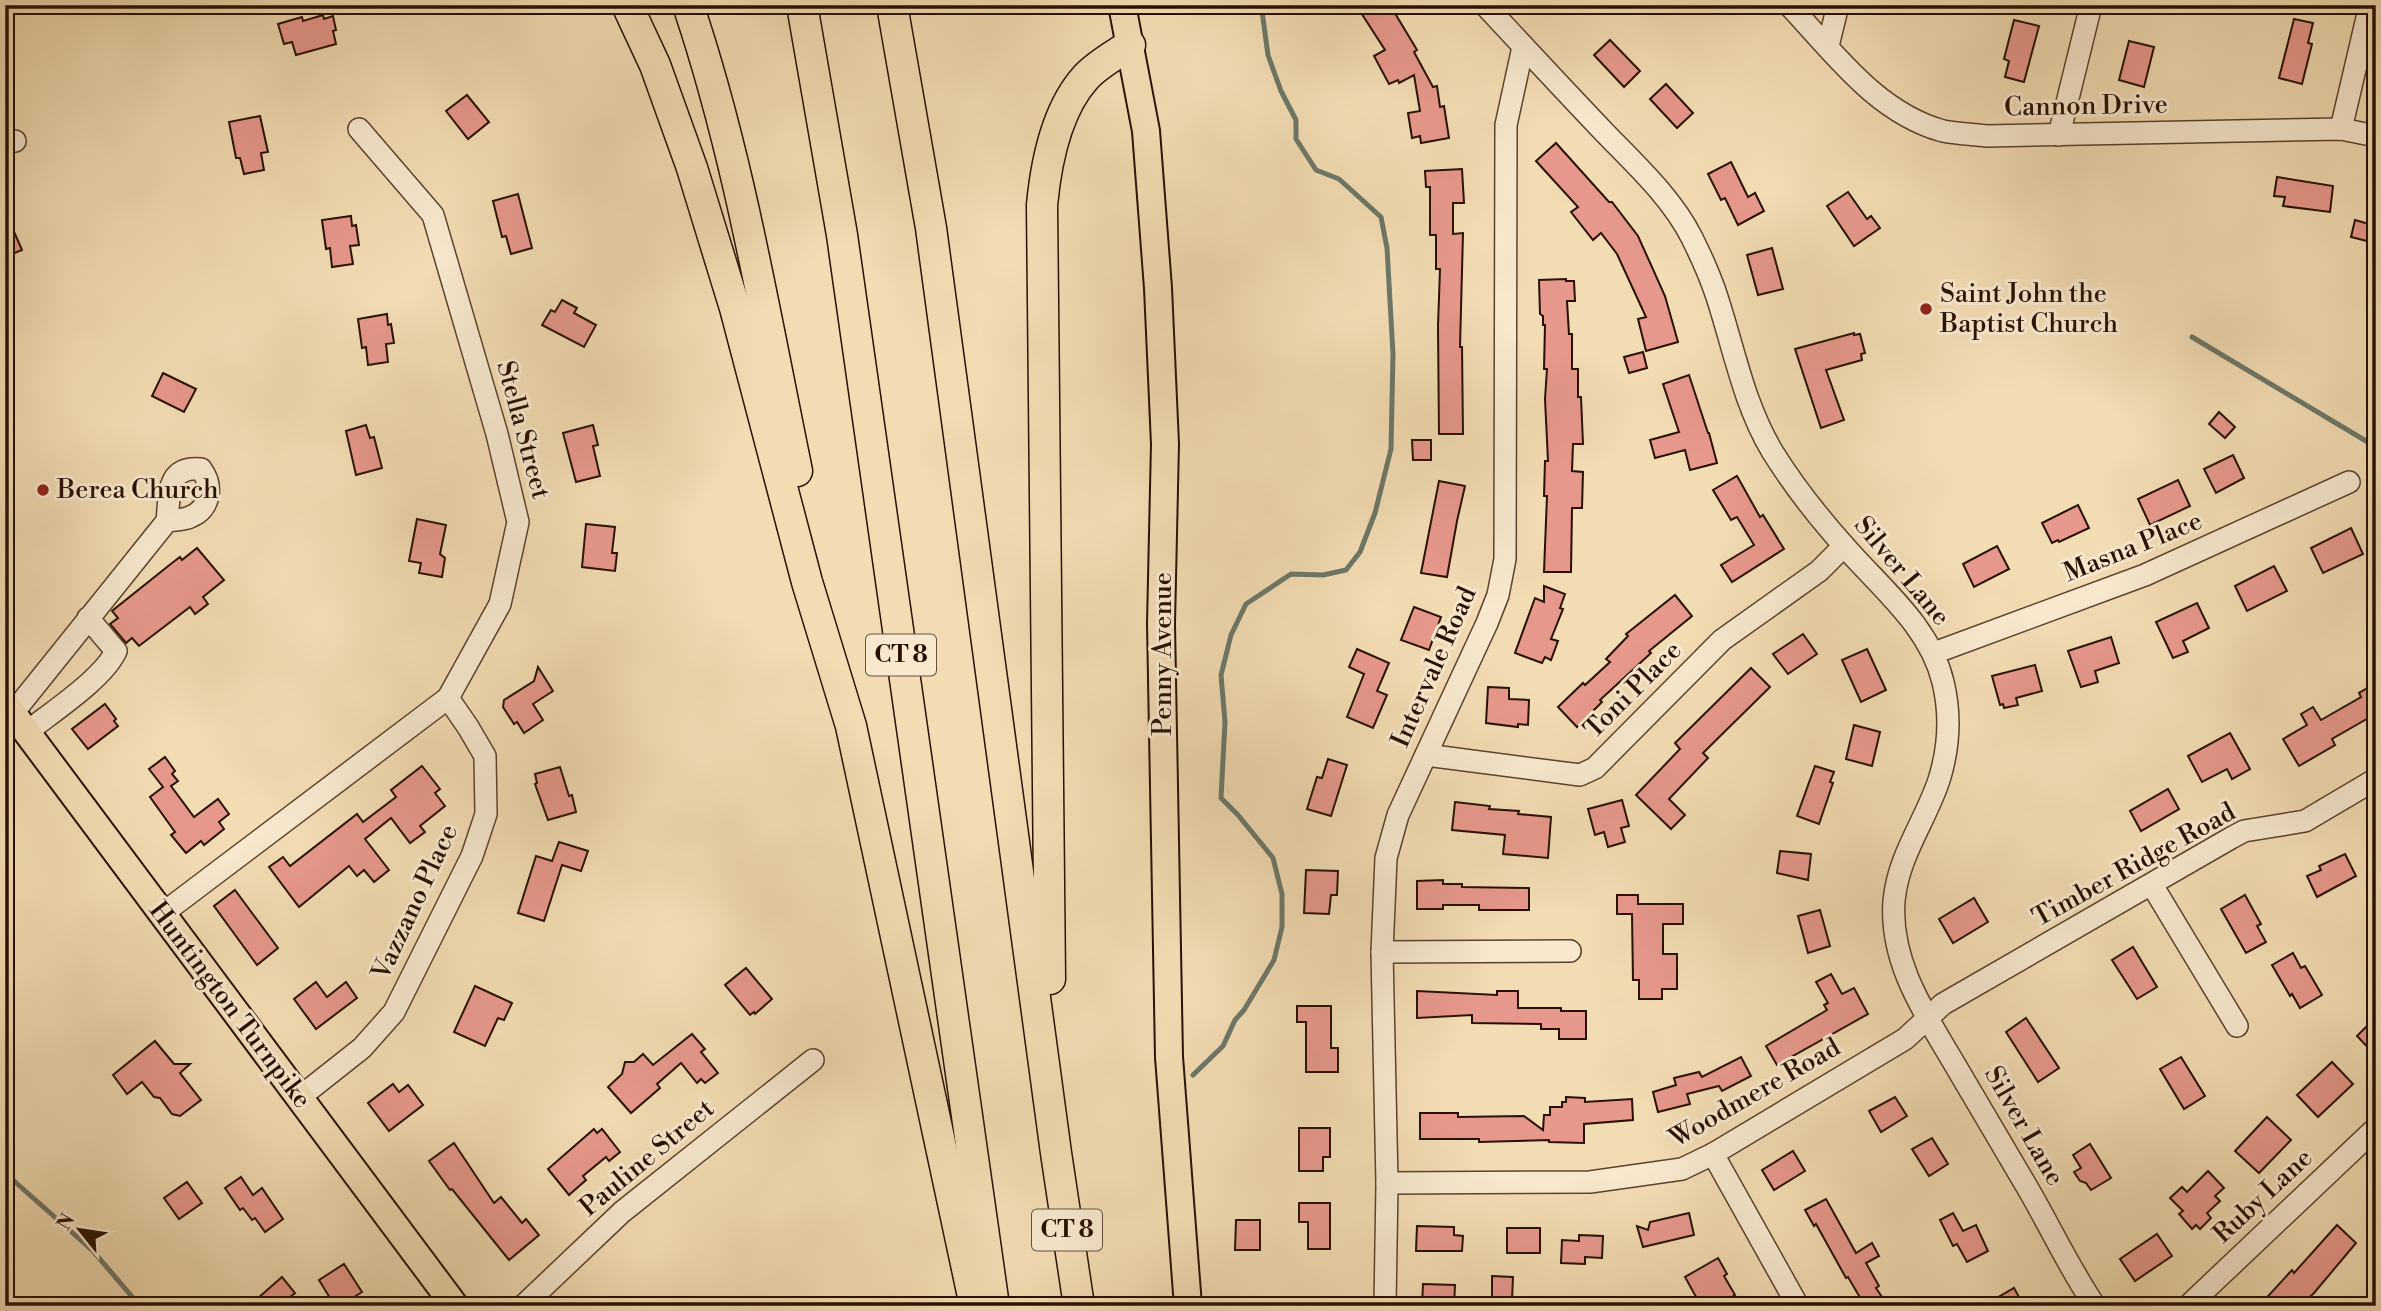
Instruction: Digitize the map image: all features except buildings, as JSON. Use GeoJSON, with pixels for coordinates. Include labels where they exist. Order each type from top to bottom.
{"type":"FeatureCollection","features":[{"type":"Feature","properties":{"kind":"highway"},"geometry":{"type":"LineString","coordinates":[[627,5],[655,65],[692,168],[734,308],[807,582],[851,726]]}},
{"type":"Feature","properties":{"kind":"highway"},"geometry":{"type":"LineString","coordinates":[[688,5],[705,55],[742,209],[975,1306]]}},
{"type":"Feature","properties":{"kind":"highway","name":"CT 8"},"geometry":{"type":"LineString","coordinates":[[802,5],[842,234],[994,1306]]}},
{"type":"Feature","properties":{"kind":"highway","name":"CT 8"},"geometry":{"type":"LineString","coordinates":[[892,5],[931,228],[1079,1306]]}},
{"type":"Feature","properties":{"kind":"highway"},"geometry":{"type":"LineString","coordinates":[[1056,1153],[1060,1070],[1050,983],[1041,218],[1048,164],[1055,137],[1070,100],[1093,70],[1130,45]]}},
{"type":"Feature","properties":{"kind":"main road","name":"Penny Avenue"},"geometry":{"type":"LineString","coordinates":[[1122,5],[1146,131],[1158,288],[1165,444],[1161,624],[1169,1057],[1188,1306]]}},
{"type":"Feature","properties":{"kind":"main road","name":"Huntington Turnpike"},"geometry":{"type":"LineString","coordinates":[[15,716],[455,1306]]}},
{"type":"Feature","properties":{"kind":"street","name":"Silver Lane"},"geometry":{"type":"LineString","coordinates":[[1485,5],[1646,175],[1684,226],[1716,294],[1735,362],[1755,418],[1773,453],[1844,546],[1913,623],[1934,653],[1943,682],[1948,714],[1948,745],[1938,782],[1898,874],[1894,923],[1898,950],[1926,1018],[2037,1203],[2080,1284],[2095,1306]]}},
{"type":"Feature","properties":{"kind":"street","name":"Cannon Drive"},"geometry":{"type":"LineString","coordinates":[[1790,5],[1876,96],[1905,115],[1943,131],[1987,136],[2340,130],[2376,136]]}},
{"type":"Feature","properties":{"kind":"street"},"geometry":{"type":"LineString","coordinates":[[1828,46],[1838,5]]}},
{"type":"Feature","properties":{"kind":"street"},"geometry":{"type":"LineString","coordinates":[[2059,135],[2091,5]]}},
{"type":"Feature","properties":{"kind":"street"},"geometry":{"type":"LineString","coordinates":[[2340,130],[2370,5]]}},
{"type":"Feature","properties":{"kind":"street","name":"Intervale Road"},"geometry":{"type":"LineString","coordinates":[[1385,1306],[1387,1183],[1382,952],[1387,858],[1398,815],[1487,624],[1498,595],[1505,559],[1506,125],[1523,47]]}},
{"type":"Feature","properties":{"kind":"street","name":"Stella Street"},"geometry":{"type":"LineString","coordinates":[[162,914],[448,698],[500,604],[518,522],[498,434],[433,215],[359,129]]}},
{"type":"Feature","properties":{"kind":"street","name":"Masna Place"},"geometry":{"type":"LineString","coordinates":[[1934,653],[2145,575],[2349,482]]}},
{"type":"Feature","properties":{"kind":"street"},"geometry":{"type":"LineString","coordinates":[[15,716],[88,618],[167,521]]}},
{"type":"Feature","properties":{"kind":"street","name":"Toni Place"},"geometry":{"type":"LineString","coordinates":[[1426,755],[1580,775],[1595,768],[1722,640],[1819,572],[1844,546]]}},
{"type":"Feature","properties":{"kind":"street"},"geometry":{"type":"LineString","coordinates":[[15,716],[98,676],[111,660],[116,651],[88,618]]}},
{"type":"Feature","properties":{"kind":"street","name":"Vazzano Place"},"geometry":{"type":"LineString","coordinates":[[300,1097],[362,1048],[394,1012],[472,856],[486,814],[485,756],[448,698]]}},
{"type":"Feature","properties":{"kind":"street","name":"Timber Ridge Road"},"geometry":{"type":"LineString","coordinates":[[1926,1018],[1943,1004],[2244,831],[2305,821],[2376,779]]}},
{"type":"Feature","properties":{"kind":"street"},"geometry":{"type":"LineString","coordinates":[[2152,885],[2237,1026]]}},
{"type":"Feature","properties":{"kind":"street"},"geometry":{"type":"LineString","coordinates":[[1382,952],[1570,951]]}},
{"type":"Feature","properties":{"kind":"street","name":"Woodmere Road"},"geometry":{"type":"LineString","coordinates":[[1387,1183],[1590,1182],[1682,1169],[1713,1154],[1905,1039],[1926,1018]]}},
{"type":"Feature","properties":{"kind":"street","name":"Pauline Street"},"geometry":{"type":"LineString","coordinates":[[523,1306],[622,1212],[813,1060]]}},
{"type":"Feature","properties":{"kind":"street","name":"Ruby Lane"},"geometry":{"type":"LineString","coordinates":[[2188,1306],[2376,1128]]}},
{"type":"Feature","properties":{"kind":"street"},"geometry":{"type":"LineString","coordinates":[[1713,1154],[1798,1306]]}},
{"type":"Feature","properties":{"kind":"waterway"},"geometry":{"type":"LineString","coordinates":[[1193,1075],[1223,1046],[1235,1020],[1274,960],[1282,927],[1282,894],[1273,858],[1221,798],[1225,722],[1221,675],[1231,635],[1246,604],[1291,574],[1323,575],[1346,570],[1360,552],[1375,513],[1391,449],[1393,354],[1387,248],[1381,217],[1339,179],[1316,170],[1296,139],[1296,120],[1281,91],[1268,55],[1262,11],[1264,5]]}},
{"type":"Feature","properties":{"kind":"waterway"},"geometry":{"type":"LineString","coordinates":[[2192,337],[2376,447]]}},
{"type":"Feature","properties":{"kind":"waterway"},"geometry":{"type":"LineString","coordinates":[[5,1173],[93,1251],[140,1306]]}},
{"type":"Feature","properties":{"kind":"place","name":"Saint John the Baptist Church"},"geometry":{"type":"Point","coordinates":[1926,309]}},
{"type":"Feature","properties":{"kind":"place","name":"Berea Church"},"geometry":{"type":"Point","coordinates":[43,490]}}]}
